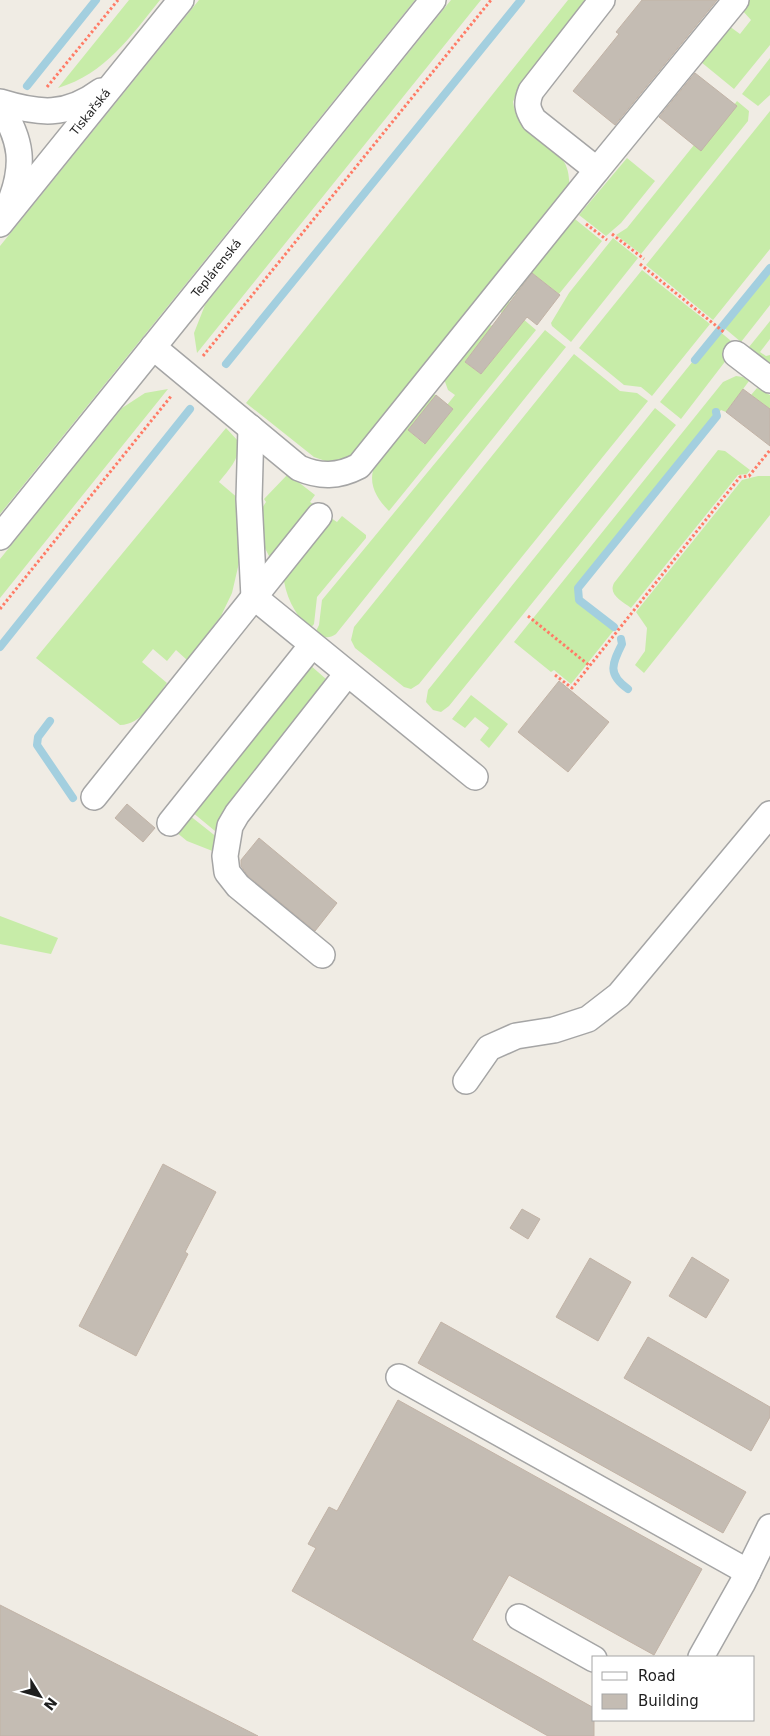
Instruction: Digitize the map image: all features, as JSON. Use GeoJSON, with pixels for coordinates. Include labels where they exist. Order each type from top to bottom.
{"type":"FeatureCollection","features":[{"type":"Feature","properties":{"kind":"street","name":"Tiskařská"},"geometry":{"type":"LineString","coordinates":[[0,223],[181,0]]}},
{"type":"Feature","properties":{"kind":"street","name":"Teplárenská"},"geometry":{"type":"LineString","coordinates":[[0,537],[433,0]]}},
{"type":"Feature","properties":{"kind":"street"},"geometry":{"type":"LineString","coordinates":[[597,170],[534,120],[528,111],[527,101],[531,91],[602,0]]}},
{"type":"Feature","properties":{"kind":"street"},"geometry":{"type":"LineString","coordinates":[[153,347],[291,462],[310,473],[334,476],[346,473],[359,466],[736,0]]}},
{"type":"Feature","properties":{"kind":"street"},"geometry":{"type":"LineString","coordinates":[[0,102],[35,112],[66,109],[83,103],[118,77]]}},
{"type":"Feature","properties":{"kind":"street"},"geometry":{"type":"LineString","coordinates":[[0,106],[15,135],[21,168],[16,189],[0,223]]}},
{"type":"Feature","properties":{"kind":"street"},"geometry":{"type":"LineString","coordinates":[[732,345],[770,380]]}},
{"type":"Feature","properties":{"kind":"street"},"geometry":{"type":"LineString","coordinates":[[251,428],[249,500],[254,597],[475,777]]}},
{"type":"Feature","properties":{"kind":"street"},"geometry":{"type":"LineString","coordinates":[[94,797],[319,516]]}},
{"type":"Feature","properties":{"kind":"street"},"geometry":{"type":"LineString","coordinates":[[170,823],[312,645]]}},
{"type":"Feature","properties":{"kind":"street"},"geometry":{"type":"LineString","coordinates":[[322,955],[238,886],[227,872],[226,842],[237,814],[347,674]]}},
{"type":"Feature","properties":{"kind":"street"},"geometry":{"type":"LineString","coordinates":[[466,1081],[489,1048],[516,1036],[554,1030],[588,1019],[619,995],[770,814]]}},
{"type":"Feature","properties":{"kind":"street"},"geometry":{"type":"LineString","coordinates":[[399,1377],[748,1572]]}},
{"type":"Feature","properties":{"kind":"street"},"geometry":{"type":"LineString","coordinates":[[702,1656],[748,1572],[770,1527]]}},
{"type":"Feature","properties":{"kind":"street"},"geometry":{"type":"LineString","coordinates":[[519,1617],[592,1658]]}},
{"type":"Feature","properties":{"kind":"path"},"geometry":{"type":"LineString","coordinates":[[44,90],[118,0]]}},
{"type":"Feature","properties":{"kind":"path"},"geometry":{"type":"LineString","coordinates":[[200,360],[491,0]]}},
{"type":"Feature","properties":{"kind":"path"},"geometry":{"type":"LineString","coordinates":[[612,234],[644,259]]}},
{"type":"Feature","properties":{"kind":"path"},"geometry":{"type":"LineString","coordinates":[[640,264],[732,345]]}},
{"type":"Feature","properties":{"kind":"path"},"geometry":{"type":"LineString","coordinates":[[0,608],[176,390]]}},
{"type":"Feature","properties":{"kind":"path"},"geometry":{"type":"LineString","coordinates":[[555,675],[572,688],[740,477],[749,476],[770,450]]}},
{"type":"Feature","properties":{"kind":"path"},"geometry":{"type":"LineString","coordinates":[[528,616],[590,666]]}},
{"type":"Feature","properties":{"kind":"green space"},"geometry":{"type":"Polygon","coordinates":[[[129,0],[160,0],[116,52],[90,73],[75,82],[58,88],[129,0]]]}},
{"type":"Feature","properties":{"kind":"green space"},"geometry":{"type":"Polygon","coordinates":[[[199,0],[415,0],[0,514],[0,246],[199,0]]]}},
{"type":"Feature","properties":{"kind":"green space"},"geometry":{"type":"Polygon","coordinates":[[[451,0],[481,0],[197,353],[194,333],[205,305],[451,0]]]}},
{"type":"Feature","properties":{"kind":"green space"},"geometry":{"type":"Polygon","coordinates":[[[568,0],[588,0],[519,86],[513,102],[517,116],[526,127],[557,152],[564,162],[569,175],[568,191],[352,457],[331,463],[314,457],[246,403],[568,0]]]}},
{"type":"Feature","properties":{"kind":"green space"},"geometry":{"type":"Polygon","coordinates":[[[749,0],[770,0],[770,45],[734,89],[701,62],[729,26],[740,34],[751,20],[742,10],[749,0]]]}},
{"type":"Feature","properties":{"kind":"green space"},"geometry":{"type":"Polygon","coordinates":[[[770,58],[770,95],[758,106],[742,94],[770,58]]]}},
{"type":"Feature","properties":{"kind":"green space"},"geometry":{"type":"Polygon","coordinates":[[[737,101],[749,111],[748,121],[641,254],[616,235],[627,228],[694,145],[701,150],[737,101]]]}},
{"type":"Feature","properties":{"kind":"green space"},"geometry":{"type":"Polygon","coordinates":[[[770,111],[770,249],[713,320],[646,265],[770,111]]]}},
{"type":"Feature","properties":{"kind":"green space"},"geometry":{"type":"Polygon","coordinates":[[[627,158],[655,181],[621,223],[606,236],[579,215],[627,158]]]}},
{"type":"Feature","properties":{"kind":"green space"},"geometry":{"type":"Polygon","coordinates":[[[570,215],[602,241],[559,294],[532,273],[509,302],[517,309],[515,312],[536,330],[389,511],[378,498],[373,488],[372,476],[376,464],[431,393],[436,395],[408,430],[424,444],[453,409],[447,405],[455,395],[448,390],[444,379],[486,324],[493,326],[465,362],[481,374],[509,339],[500,308],[570,215]]]}},
{"type":"Feature","properties":{"kind":"green space"},"geometry":{"type":"Polygon","coordinates":[[[613,238],[638,258],[571,342],[551,323],[569,293],[613,238]]]}},
{"type":"Feature","properties":{"kind":"green space"},"geometry":{"type":"Polygon","coordinates":[[[770,266],[770,305],[741,342],[722,326],[770,266]]]}},
{"type":"Feature","properties":{"kind":"green space"},"geometry":{"type":"Polygon","coordinates":[[[642,270],[710,324],[652,396],[641,387],[624,385],[579,348],[642,270]]]}},
{"type":"Feature","properties":{"kind":"green space"},"geometry":{"type":"Polygon","coordinates":[[[770,321],[770,339],[760,352],[766,356],[770,355],[770,364],[751,352],[749,347],[770,321]]]}},
{"type":"Feature","properties":{"kind":"green space"},"geometry":{"type":"Polygon","coordinates":[[[545,330],[566,347],[336,634],[328,637],[321,635],[316,631],[319,625],[322,600],[545,330]]]}},
{"type":"Feature","properties":{"kind":"green space"},"geometry":{"type":"Polygon","coordinates":[[[718,330],[737,346],[681,419],[660,402],[718,330]]]}},
{"type":"Feature","properties":{"kind":"green space"},"geometry":{"type":"Polygon","coordinates":[[[574,354],[620,391],[637,393],[648,401],[419,684],[411,689],[404,687],[355,648],[351,640],[354,627],[574,354]]]}},
{"type":"Feature","properties":{"kind":"green space"},"geometry":{"type":"Polygon","coordinates":[[[736,376],[743,377],[749,381],[726,412],[721,410],[576,589],[577,600],[614,630],[571,684],[554,670],[551,672],[514,642],[723,382],[736,376]]]}},
{"type":"Feature","properties":{"kind":"green space"},"geometry":{"type":"Polygon","coordinates":[[[757,388],[770,395],[770,409],[751,395],[757,388]]]}},
{"type":"Feature","properties":{"kind":"green space"},"geometry":{"type":"Polygon","coordinates":[[[168,389],[0,598],[0,559],[122,408],[145,393],[168,389]]]}},
{"type":"Feature","properties":{"kind":"green space"},"geometry":{"type":"Polygon","coordinates":[[[655,408],[676,425],[449,706],[441,712],[433,710],[426,702],[428,690],[655,408]]]}},
{"type":"Feature","properties":{"kind":"green space"},"geometry":{"type":"Polygon","coordinates":[[[226,428],[239,442],[236,459],[219,482],[239,499],[241,554],[232,593],[221,616],[187,660],[176,650],[167,661],[153,649],[142,662],[167,683],[141,716],[128,724],[120,725],[36,658],[226,428]]]}},
{"type":"Feature","properties":{"kind":"green space"},"geometry":{"type":"Polygon","coordinates":[[[718,450],[725,451],[750,470],[747,474],[738,475],[631,608],[614,594],[614,583],[718,450]]]}},
{"type":"Feature","properties":{"kind":"green space"},"geometry":{"type":"Polygon","coordinates":[[[288,474],[315,495],[310,502],[319,508],[271,560],[264,546],[259,513],[266,502],[264,499],[288,474]]]}},
{"type":"Feature","properties":{"kind":"green space"},"geometry":{"type":"Polygon","coordinates":[[[758,476],[770,476],[770,515],[644,673],[635,665],[645,651],[647,628],[636,612],[742,480],[758,476]]]}},
{"type":"Feature","properties":{"kind":"green space"},"geometry":{"type":"Polygon","coordinates":[[[328,516],[337,522],[342,516],[366,535],[366,538],[317,597],[314,624],[309,630],[291,603],[283,573],[328,516]]]}},
{"type":"Feature","properties":{"kind":"green space"},"geometry":{"type":"Polygon","coordinates":[[[310,665],[326,679],[328,685],[215,831],[192,812],[310,665]]]}},
{"type":"Feature","properties":{"kind":"green space"},"geometry":{"type":"Polygon","coordinates":[[[471,695],[508,724],[489,748],[480,740],[489,728],[475,717],[465,728],[452,719],[471,695]]]}},
{"type":"Feature","properties":{"kind":"green space"},"geometry":{"type":"Polygon","coordinates":[[[189,815],[218,838],[215,852],[187,841],[176,832],[189,815]]]}},
{"type":"Feature","properties":{"kind":"green space"},"geometry":{"type":"Polygon","coordinates":[[[0,916],[58,938],[51,954],[0,944],[0,916]]]}},
{"type":"Feature","properties":{"kind":"building"},"geometry":{"type":"Polygon","coordinates":[[[642,0],[717,0],[615,125],[573,91],[619,34],[616,32],[642,0]]]}},
{"type":"Feature","properties":{"kind":"building"},"geometry":{"type":"Polygon","coordinates":[[[695,73],[737,106],[701,151],[659,117],[695,73]]]}},
{"type":"Feature","properties":{"kind":"building"},"geometry":{"type":"Polygon","coordinates":[[[532,273],[560,295],[537,325],[527,317],[481,374],[465,362],[532,273]]]}},
{"type":"Feature","properties":{"kind":"building"},"geometry":{"type":"Polygon","coordinates":[[[743,389],[770,409],[770,446],[726,412],[743,389]]]}},
{"type":"Feature","properties":{"kind":"building"},"geometry":{"type":"Polygon","coordinates":[[[436,395],[453,409],[425,444],[408,430],[436,395]]]}},
{"type":"Feature","properties":{"kind":"building"},"geometry":{"type":"Polygon","coordinates":[[[559,681],[609,722],[568,772],[518,732],[559,681]]]}},
{"type":"Feature","properties":{"kind":"building"},"geometry":{"type":"Polygon","coordinates":[[[127,804],[155,828],[143,842],[115,818],[127,804]]]}},
{"type":"Feature","properties":{"kind":"building"},"geometry":{"type":"Polygon","coordinates":[[[259,838],[337,903],[315,931],[248,876],[241,866],[241,860],[259,838]]]}},
{"type":"Feature","properties":{"kind":"building"},"geometry":{"type":"Polygon","coordinates":[[[163,1164],[216,1192],[185,1252],[188,1254],[136,1356],[79,1326],[163,1164]]]}},
{"type":"Feature","properties":{"kind":"building"},"geometry":{"type":"Polygon","coordinates":[[[522,1209],[540,1219],[528,1239],[510,1228],[522,1209]]]}},
{"type":"Feature","properties":{"kind":"building"},"geometry":{"type":"Polygon","coordinates":[[[692,1257],[729,1280],[706,1318],[669,1296],[692,1257]]]}},
{"type":"Feature","properties":{"kind":"building"},"geometry":{"type":"Polygon","coordinates":[[[590,1258],[631,1282],[598,1341],[556,1317],[590,1258]]]}},
{"type":"Feature","properties":{"kind":"building"},"geometry":{"type":"Polygon","coordinates":[[[441,1322],[746,1492],[723,1533],[418,1363],[441,1322]]]}},
{"type":"Feature","properties":{"kind":"building"},"geometry":{"type":"Polygon","coordinates":[[[648,1337],[770,1407],[770,1417],[751,1451],[624,1378],[648,1337]]]}},
{"type":"Feature","properties":{"kind":"building"},"geometry":{"type":"Polygon","coordinates":[[[398,1400],[702,1569],[654,1655],[509,1575],[472,1640],[592,1707],[594,1736],[548,1736],[292,1591],[316,1548],[308,1544],[329,1507],[337,1511],[398,1400]]]}},
{"type":"Feature","properties":{"kind":"building"},"geometry":{"type":"Polygon","coordinates":[[[0,1605],[258,1736],[0,1736],[0,1605]]]}},
{"type":"Feature","properties":{"kind":"waterway"},"geometry":{"type":"LineString","coordinates":[[27,86],[96,0]]}},
{"type":"Feature","properties":{"kind":"waterway"},"geometry":{"type":"LineString","coordinates":[[226,364],[521,0]]}},
{"type":"Feature","properties":{"kind":"waterway"},"geometry":{"type":"LineString","coordinates":[[695,360],[770,268]]}},
{"type":"Feature","properties":{"kind":"waterway"},"geometry":{"type":"LineString","coordinates":[[0,647],[190,409]]}},
{"type":"Feature","properties":{"kind":"waterway"},"geometry":{"type":"LineString","coordinates":[[614,627],[579,600],[578,588],[717,416],[716,412]]}},
{"type":"Feature","properties":{"kind":"waterway"},"geometry":{"type":"LineString","coordinates":[[621,639],[622,644],[613,668],[621,684],[628,689]]}},
{"type":"Feature","properties":{"kind":"waterway"},"geometry":{"type":"LineString","coordinates":[[50,721],[38,737],[37,745],[73,798]]}}]}
